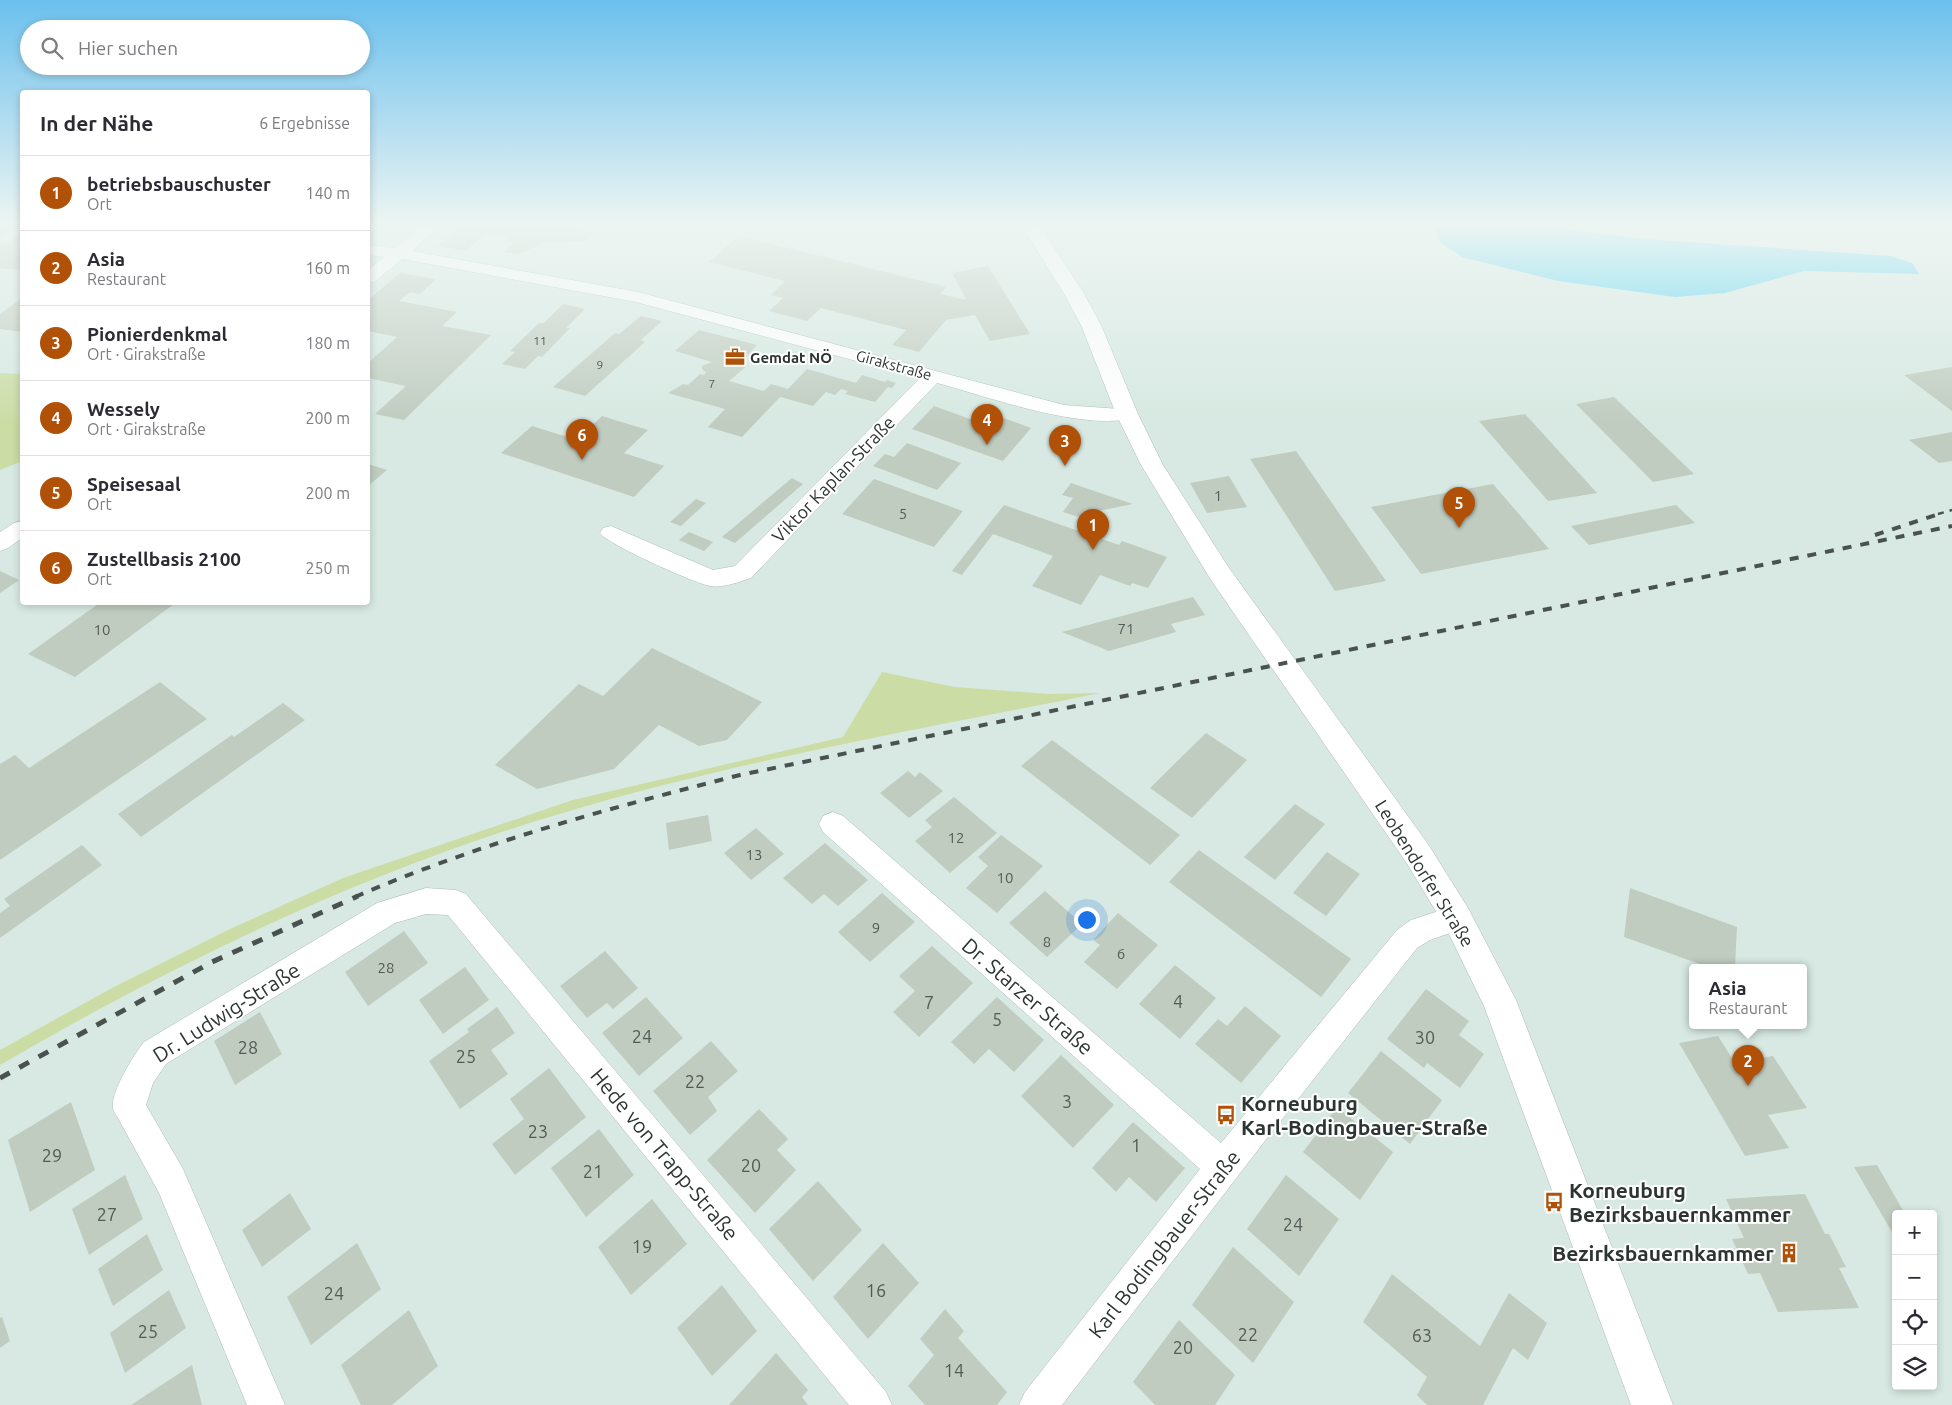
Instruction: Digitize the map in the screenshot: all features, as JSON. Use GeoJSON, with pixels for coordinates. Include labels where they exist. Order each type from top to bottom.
{"type":"FeatureCollection","features":[{"type":"Feature","properties":{"kind":"main road","name":"Leobendorfer Straße"},"geometry":{"type":"LineString","coordinates":[[1072,292],[1091,325],[1127,414],[1152,465],[1220,574],[1418,853],[1458,918],[1499,1000],[1521,1055],[1652,1405]]}},
{"type":"Feature","properties":{"kind":"street","name":"Girakstraße"},"geometry":{"type":"LineString","coordinates":[[608,292],[638,297],[1064,410],[1087,414],[1127,414]]}},
{"type":"Feature","properties":{"kind":"street","name":"Viktor Kaplan-Straße"},"geometry":{"type":"LineString","coordinates":[[611,533],[630,544],[711,578],[729,577],[743,572],[934,375]]}},
{"type":"Feature","properties":{"kind":"street"},"geometry":{"type":"LineString","coordinates":[[0,543],[20,529]]}},
{"type":"Feature","properties":{"kind":"street","name":"Dr. Starzer Straße"},"geometry":{"type":"LineString","coordinates":[[833,824],[1224,1168]]}},
{"type":"Feature","properties":{"kind":"street","name":"Dr. Ludwig-Straße"},"geometry":{"type":"LineString","coordinates":[[266,1405],[171,1181],[129,1107],[136,1083],[146,1062],[155,1053],[387,912],[426,901],[456,904]]}},
{"type":"Feature","properties":{"kind":"street","name":"Hede von Trapp-Straße"},"geometry":{"type":"LineString","coordinates":[[456,904],[873,1405]]}},
{"type":"Feature","properties":{"kind":"street","name":"Karl Bodingbauer-Straße"},"geometry":{"type":"LineString","coordinates":[[1038,1405],[1407,939],[1421,929],[1458,918]]}},
{"type":"Feature","properties":{"kind":"green space"},"geometry":{"type":"Polygon","coordinates":[[[0,373],[20,374],[20,462],[0,470],[0,373]]]}},
{"type":"Feature","properties":{"kind":"green space"},"geometry":{"type":"Polygon","coordinates":[[[882,672],[955,687],[1049,694],[1100,693],[758,762],[623,796],[483,838],[411,864],[341,893],[201,956],[66,1027],[0,1065],[0,1050],[112,988],[228,930],[343,878],[573,800],[843,737],[882,672]]]}},
{"type":"Feature","properties":{"kind":"water"},"geometry":{"type":"Polygon","coordinates":[[[1635,292],[1730,292],[1725,293],[1675,297],[1635,292]]]}},
{"type":"Feature","properties":{"kind":"building"},"geometry":{"type":"Polygon","coordinates":[[[378,292],[423,292],[420,294],[410,292],[399,301],[457,312],[442,326],[491,335],[404,420],[375,414],[406,386],[370,378],[370,361],[397,337],[370,331],[370,298],[378,292]]]}},
{"type":"Feature","properties":{"kind":"building"},"geometry":{"type":"Polygon","coordinates":[[[774,292],[942,292],[940,294],[966,299],[962,292],[1004,292],[1030,334],[990,341],[975,315],[946,320],[919,352],[892,345],[906,330],[821,308],[807,321],[769,311],[783,298],[771,295],[774,292]]]}},
{"type":"Feature","properties":{"kind":"building"},"geometry":{"type":"Polygon","coordinates":[[[20,299],[20,332],[0,329],[0,314],[20,299]]]}},
{"type":"Feature","properties":{"kind":"building"},"geometry":{"type":"Polygon","coordinates":[[[563,304],[585,309],[566,328],[570,328],[542,357],[538,356],[525,369],[502,364],[515,352],[510,351],[539,323],[544,323],[563,304]]]}},
{"type":"Feature","properties":{"kind":"building"},"geometry":{"type":"Polygon","coordinates":[[[641,316],[662,321],[641,340],[645,342],[585,396],[553,387],[615,333],[619,334],[641,316]]]}},
{"type":"Feature","properties":{"kind":"building"},"geometry":{"type":"Polygon","coordinates":[[[699,330],[757,345],[741,363],[748,365],[729,381],[764,391],[771,384],[788,389],[807,369],[856,383],[862,375],[885,382],[887,380],[896,383],[892,388],[888,387],[875,402],[845,394],[848,391],[841,389],[835,395],[826,392],[813,406],[780,397],[742,437],[708,427],[725,409],[668,393],[683,384],[688,385],[700,374],[704,375],[706,372],[702,369],[702,366],[712,362],[675,351],[699,330]]]}},
{"type":"Feature","properties":{"kind":"building"},"geometry":{"type":"Polygon","coordinates":[[[1952,367],[1952,411],[1904,375],[1952,367]]]}},
{"type":"Feature","properties":{"kind":"building"},"geometry":{"type":"Polygon","coordinates":[[[1614,397],[1694,474],[1653,482],[1576,404],[1614,397]]]}},
{"type":"Feature","properties":{"kind":"building"},"geometry":{"type":"Polygon","coordinates":[[[934,406],[984,424],[992,414],[1031,428],[1003,461],[912,429],[934,406]]]}},
{"type":"Feature","properties":{"kind":"building"},"geometry":{"type":"Polygon","coordinates":[[[1525,414],[1597,493],[1548,501],[1479,421],[1525,414]]]}},
{"type":"Feature","properties":{"kind":"building"},"geometry":{"type":"Polygon","coordinates":[[[602,416],[648,430],[624,453],[664,466],[634,497],[501,453],[532,426],[577,440],[602,416]]]}},
{"type":"Feature","properties":{"kind":"building"},"geometry":{"type":"Polygon","coordinates":[[[1952,432],[1952,461],[1939,463],[1909,440],[1952,432]]]}},
{"type":"Feature","properties":{"kind":"building"},"geometry":{"type":"Polygon","coordinates":[[[907,443],[961,463],[937,490],[873,466],[885,454],[894,457],[907,443]]]}},
{"type":"Feature","properties":{"kind":"building"},"geometry":{"type":"Polygon","coordinates":[[[1296,451],[1386,581],[1335,591],[1250,459],[1296,451]]]}},
{"type":"Feature","properties":{"kind":"building"},"geometry":{"type":"Polygon","coordinates":[[[370,465],[387,470],[370,484],[370,465]]]}},
{"type":"Feature","properties":{"kind":"building"},"geometry":{"type":"Polygon","coordinates":[[[1229,476],[1247,507],[1207,513],[1190,483],[1229,476]]]}},
{"type":"Feature","properties":{"kind":"building"},"geometry":{"type":"Polygon","coordinates":[[[792,478],[803,484],[735,543],[722,537],[792,478]]]}},
{"type":"Feature","properties":{"kind":"building"},"geometry":{"type":"Polygon","coordinates":[[[874,479],[963,511],[934,547],[842,514],[874,479]]]}},
{"type":"Feature","properties":{"kind":"building"},"geometry":{"type":"Polygon","coordinates":[[[1071,483],[1133,504],[1098,511],[1091,521],[1063,512],[1073,498],[1062,495],[1071,483]]]}},
{"type":"Feature","properties":{"kind":"building"},"geometry":{"type":"Polygon","coordinates":[[[1493,484],[1549,549],[1421,574],[1371,507],[1493,484]]]}},
{"type":"Feature","properties":{"kind":"building"},"geometry":{"type":"Polygon","coordinates":[[[696,499],[706,503],[681,526],[670,522],[696,499]]]}},
{"type":"Feature","properties":{"kind":"building"},"geometry":{"type":"Polygon","coordinates":[[[1004,505],[1119,545],[1122,541],[1167,557],[1148,588],[1132,583],[1130,586],[1100,575],[1081,605],[1032,586],[1053,556],[993,534],[962,575],[952,571],[1004,505]]]}},
{"type":"Feature","properties":{"kind":"building"},"geometry":{"type":"Polygon","coordinates":[[[1676,505],[1695,523],[1589,545],[1571,526],[1676,505]]]}},
{"type":"Feature","properties":{"kind":"building"},"geometry":{"type":"Polygon","coordinates":[[[689,532],[713,542],[704,551],[679,540],[689,532]]]}},
{"type":"Feature","properties":{"kind":"building"},"geometry":{"type":"Polygon","coordinates":[[[0,571],[19,580],[0,593],[0,571]]]}},
{"type":"Feature","properties":{"kind":"building"},"geometry":{"type":"Polygon","coordinates":[[[1193,597],[1205,615],[1171,624],[1176,632],[1109,651],[1062,632],[1193,597]]]}},
{"type":"Feature","properties":{"kind":"building"},"geometry":{"type":"Polygon","coordinates":[[[97,605],[173,605],[75,677],[28,654],[97,605]]]}},
{"type":"Feature","properties":{"kind":"building"},"geometry":{"type":"Polygon","coordinates":[[[652,648],[762,702],[727,740],[699,746],[659,725],[614,769],[537,789],[495,765],[579,684],[603,696],[652,648]]]}},
{"type":"Feature","properties":{"kind":"building"},"geometry":{"type":"Polygon","coordinates":[[[160,682],[207,719],[0,860],[0,764],[15,755],[29,768],[160,682]]]}},
{"type":"Feature","properties":{"kind":"building"},"geometry":{"type":"Polygon","coordinates":[[[283,703],[305,720],[141,837],[118,814],[232,735],[234,737],[283,703]]]}},
{"type":"Feature","properties":{"kind":"building"},"geometry":{"type":"Polygon","coordinates":[[[1206,733],[1247,760],[1192,818],[1150,788],[1206,733]]]}},
{"type":"Feature","properties":{"kind":"building"},"geometry":{"type":"Polygon","coordinates":[[[1052,740],[1180,835],[1150,865],[1021,766],[1052,740]]]}},
{"type":"Feature","properties":{"kind":"building"},"geometry":{"type":"Polygon","coordinates":[[[908,771],[915,777],[920,772],[943,791],[909,818],[880,793],[908,771]]]}},
{"type":"Feature","properties":{"kind":"building"},"geometry":{"type":"Polygon","coordinates":[[[954,797],[997,833],[950,873],[915,841],[932,827],[925,820],[954,797]]]}},
{"type":"Feature","properties":{"kind":"building"},"geometry":{"type":"Polygon","coordinates":[[[1295,804],[1325,824],[1275,880],[1244,857],[1295,804]]]}},
{"type":"Feature","properties":{"kind":"building"},"geometry":{"type":"Polygon","coordinates":[[[708,815],[712,841],[669,850],[666,823],[708,815]]]}},
{"type":"Feature","properties":{"kind":"building"},"geometry":{"type":"Polygon","coordinates":[[[756,828],[784,854],[751,880],[724,853],[756,828]]]}},
{"type":"Feature","properties":{"kind":"building"},"geometry":{"type":"Polygon","coordinates":[[[1001,835],[1043,866],[997,913],[966,888],[988,866],[978,857],[1001,835]]]}},
{"type":"Feature","properties":{"kind":"building"},"geometry":{"type":"Polygon","coordinates":[[[825,843],[868,880],[838,906],[824,894],[812,904],[783,878],[825,843]]]}},
{"type":"Feature","properties":{"kind":"building"},"geometry":{"type":"Polygon","coordinates":[[[82,845],[102,865],[0,938],[0,913],[10,906],[4,899],[82,845]]]}},
{"type":"Feature","properties":{"kind":"building"},"geometry":{"type":"Polygon","coordinates":[[[1199,850],[1351,959],[1321,997],[1169,882],[1199,850]]]}},
{"type":"Feature","properties":{"kind":"building"},"geometry":{"type":"Polygon","coordinates":[[[1327,852],[1360,874],[1326,916],[1293,893],[1327,852]]]}},
{"type":"Feature","properties":{"kind":"building"},"geometry":{"type":"Polygon","coordinates":[[[1630,888],[1737,927],[1735,964],[1700,964],[1624,937],[1630,888]]]}},
{"type":"Feature","properties":{"kind":"building"},"geometry":{"type":"Polygon","coordinates":[[[1045,891],[1082,924],[1047,957],[1009,923],[1045,891]]]}},
{"type":"Feature","properties":{"kind":"building"},"geometry":{"type":"Polygon","coordinates":[[[882,893],[915,922],[870,962],[838,932],[882,893]]]}},
{"type":"Feature","properties":{"kind":"building"},"geometry":{"type":"Polygon","coordinates":[[[1118,913],[1158,945],[1117,989],[1084,962],[1100,945],[1093,940],[1118,913]]]}},
{"type":"Feature","properties":{"kind":"building"},"geometry":{"type":"Polygon","coordinates":[[[404,931],[428,963],[368,1006],[345,972],[404,931]]]}},
{"type":"Feature","properties":{"kind":"building"},"geometry":{"type":"Polygon","coordinates":[[[932,946],[973,983],[919,1037],[893,1012],[915,991],[899,976],[932,946]]]}},
{"type":"Feature","properties":{"kind":"building"},"geometry":{"type":"Polygon","coordinates":[[[605,951],[638,988],[613,1009],[607,1003],[587,1018],[560,986],[605,951]]]}},
{"type":"Feature","properties":{"kind":"building"},"geometry":{"type":"Polygon","coordinates":[[[1175,965],[1216,998],[1180,1039],[1139,1004],[1175,965]]]}},
{"type":"Feature","properties":{"kind":"building"},"geometry":{"type":"Polygon","coordinates":[[[465,967],[489,1000],[443,1034],[419,1000],[465,967]]]}},
{"type":"Feature","properties":{"kind":"building"},"geometry":{"type":"Polygon","coordinates":[[[1426,989],[1469,1021],[1459,1035],[1484,1054],[1460,1088],[1427,1063],[1424,1068],[1387,1039],[1426,989]]]}},
{"type":"Feature","properties":{"kind":"building"},"geometry":{"type":"Polygon","coordinates":[[[646,997],[683,1038],[639,1076],[602,1033],[646,997]]]}},
{"type":"Feature","properties":{"kind":"building"},"geometry":{"type":"Polygon","coordinates":[[[997,997],[1044,1040],[1014,1072],[989,1049],[974,1064],[951,1042],[997,997]]]}},
{"type":"Feature","properties":{"kind":"building"},"geometry":{"type":"Polygon","coordinates":[[[1245,1006],[1281,1036],[1241,1083],[1195,1044],[1218,1019],[1227,1026],[1245,1006]]]}},
{"type":"Feature","properties":{"kind":"building"},"geometry":{"type":"Polygon","coordinates":[[[497,1007],[515,1033],[491,1050],[508,1074],[460,1109],[429,1061],[469,1032],[467,1029],[497,1007]]]}},
{"type":"Feature","properties":{"kind":"building"},"geometry":{"type":"Polygon","coordinates":[[[260,1012],[282,1054],[235,1085],[214,1041],[260,1012]]]}},
{"type":"Feature","properties":{"kind":"building"},"geometry":{"type":"Polygon","coordinates":[[[1718,1036],[1735,1063],[1773,1056],[1807,1108],[1768,1115],[1789,1148],[1745,1156],[1679,1043],[1718,1036]]]}},
{"type":"Feature","properties":{"kind":"building"},"geometry":{"type":"Polygon","coordinates":[[[711,1041],[738,1071],[708,1097],[717,1111],[690,1135],[653,1091],[711,1041]]]}},
{"type":"Feature","properties":{"kind":"building"},"geometry":{"type":"Polygon","coordinates":[[[1381,1051],[1442,1100],[1410,1144],[1348,1093],[1381,1051]]]}},
{"type":"Feature","properties":{"kind":"building"},"geometry":{"type":"Polygon","coordinates":[[[1061,1055],[1114,1105],[1073,1148],[1021,1096],[1061,1055]]]}},
{"type":"Feature","properties":{"kind":"building"},"geometry":{"type":"Polygon","coordinates":[[[549,1068],[586,1117],[515,1175],[492,1144],[524,1119],[510,1099],[549,1068]]]}},
{"type":"Feature","properties":{"kind":"building"},"geometry":{"type":"Polygon","coordinates":[[[71,1102],[95,1170],[30,1212],[8,1140],[71,1102]]]}},
{"type":"Feature","properties":{"kind":"building"},"geometry":{"type":"Polygon","coordinates":[[[1337,1107],[1393,1152],[1360,1200],[1303,1152],[1337,1107]]]}},
{"type":"Feature","properties":{"kind":"building"},"geometry":{"type":"Polygon","coordinates":[[[759,1109],[788,1139],[777,1150],[796,1170],[755,1213],[707,1160],[759,1109]]]}},
{"type":"Feature","properties":{"kind":"building"},"geometry":{"type":"Polygon","coordinates":[[[1133,1122],[1185,1168],[1156,1202],[1129,1177],[1116,1192],[1092,1168],[1133,1122]]]}},
{"type":"Feature","properties":{"kind":"building"},"geometry":{"type":"Polygon","coordinates":[[[599,1129],[634,1175],[586,1217],[551,1168],[599,1129]]]}},
{"type":"Feature","properties":{"kind":"building"},"geometry":{"type":"Polygon","coordinates":[[[1877,1165],[1903,1210],[1892,1210],[1892,1232],[1854,1167],[1877,1165]]]}},
{"type":"Feature","properties":{"kind":"building"},"geometry":{"type":"Polygon","coordinates":[[[125,1175],[143,1219],[89,1255],[72,1209],[125,1175]]]}},
{"type":"Feature","properties":{"kind":"building"},"geometry":{"type":"Polygon","coordinates":[[[1286,1175],[1339,1219],[1299,1276],[1247,1229],[1286,1175]]]}},
{"type":"Feature","properties":{"kind":"building"},"geometry":{"type":"Polygon","coordinates":[[[818,1181],[862,1230],[813,1281],[769,1229],[818,1181]]]}},
{"type":"Feature","properties":{"kind":"building"},"geometry":{"type":"Polygon","coordinates":[[[290,1193],[311,1229],[262,1267],[242,1230],[290,1193]]]}},
{"type":"Feature","properties":{"kind":"building","name":"Bezirksbauernkammer"},"geometry":{"type":"Polygon","coordinates":[[[1805,1194],[1825,1234],[1829,1234],[1846,1267],[1839,1268],[1859,1308],[1778,1312],[1760,1273],[1748,1274],[1732,1239],[1744,1238],[1726,1199],[1805,1194]]]}},
{"type":"Feature","properties":{"kind":"building"},"geometry":{"type":"Polygon","coordinates":[[[652,1199],[687,1244],[631,1295],[598,1247],[652,1199]]]}},
{"type":"Feature","properties":{"kind":"building"},"geometry":{"type":"Polygon","coordinates":[[[147,1234],[163,1270],[113,1306],[98,1269],[147,1234]]]}},
{"type":"Feature","properties":{"kind":"building"},"geometry":{"type":"Polygon","coordinates":[[[357,1243],[381,1289],[311,1345],[287,1297],[357,1243]]]}},
{"type":"Feature","properties":{"kind":"building"},"geometry":{"type":"Polygon","coordinates":[[[883,1243],[919,1283],[868,1339],[833,1297],[883,1243]]]}},
{"type":"Feature","properties":{"kind":"building"},"geometry":{"type":"Polygon","coordinates":[[[1233,1247],[1294,1302],[1253,1363],[1192,1305],[1233,1247]]]}},
{"type":"Feature","properties":{"kind":"building"},"geometry":{"type":"Polygon","coordinates":[[[1392,1274],[1480,1346],[1509,1293],[1547,1323],[1528,1360],[1513,1348],[1483,1405],[1427,1405],[1417,1395],[1427,1377],[1363,1322],[1392,1274]]]}},
{"type":"Feature","properties":{"kind":"building"},"geometry":{"type":"Polygon","coordinates":[[[722,1285],[757,1331],[712,1376],[677,1328],[722,1285]]]}},
{"type":"Feature","properties":{"kind":"building"},"geometry":{"type":"Polygon","coordinates":[[[169,1290],[186,1328],[125,1373],[110,1333],[169,1290]]]}},
{"type":"Feature","properties":{"kind":"building"},"geometry":{"type":"Polygon","coordinates":[[[945,1309],[964,1331],[958,1338],[1007,1392],[997,1405],[925,1405],[908,1386],[934,1355],[920,1339],[945,1309]]]}},
{"type":"Feature","properties":{"kind":"building"},"geometry":{"type":"Polygon","coordinates":[[[409,1310],[438,1366],[392,1405],[361,1405],[341,1365],[409,1310]]]}},
{"type":"Feature","properties":{"kind":"building"},"geometry":{"type":"Polygon","coordinates":[[[2,1317],[10,1341],[0,1348],[0,1318],[2,1317]]]}},
{"type":"Feature","properties":{"kind":"building"},"geometry":{"type":"Polygon","coordinates":[[[1179,1320],[1235,1375],[1215,1405],[1155,1405],[1133,1382],[1179,1320]]]}},
{"type":"Feature","properties":{"kind":"building"},"geometry":{"type":"Polygon","coordinates":[[[776,1353],[808,1390],[802,1397],[808,1405],[729,1405],[776,1353]]]}},
{"type":"Feature","properties":{"kind":"building"},"geometry":{"type":"Polygon","coordinates":[[[192,1365],[202,1405],[131,1405],[192,1365]]]}},
{"type":"Feature","properties":{"kind":"railway"},"geometry":{"type":"LineString","coordinates":[[1938,514],[1952,510]]}},
{"type":"Feature","properties":{"kind":"railway"},"geometry":{"type":"LineString","coordinates":[[1875,535],[1942,513]]}},
{"type":"Feature","properties":{"kind":"railway"},"geometry":{"type":"LineString","coordinates":[[355,897],[497,843],[642,800],[740,775],[1952,526]]}},
{"type":"Feature","properties":{"kind":"railway"},"geometry":{"type":"LineString","coordinates":[[0,1078],[212,962],[358,896]]}},
{"type":"Feature","properties":{"kind":"place","name":"Gemdat NÖ"},"geometry":{"type":"Point","coordinates":[735,357]}},
{"type":"Feature","properties":{"kind":"place","name":"Wessely"},"geometry":{"type":"Point","coordinates":[987,445]}},
{"type":"Feature","properties":{"kind":"place","name":"Zustellbasis 2100"},"geometry":{"type":"Point","coordinates":[582,460]}},
{"type":"Feature","properties":{"kind":"place","name":"Pionierdenkmal"},"geometry":{"type":"Point","coordinates":[1065,466]}},
{"type":"Feature","properties":{"kind":"place","name":"Speisesaal"},"geometry":{"type":"Point","coordinates":[1459,528]}},
{"type":"Feature","properties":{"kind":"place","name":"betriebsbauschuster"},"geometry":{"type":"Point","coordinates":[1093,550]}},
{"type":"Feature","properties":{"kind":"place","name":"Asia"},"geometry":{"type":"Point","coordinates":[1748,1086]}},
{"type":"Feature","properties":{"kind":"place","name":"Korneuburg Karl-Bodingbauer-Straße"},"geometry":{"type":"Point","coordinates":[1226,1115]}},
{"type":"Feature","properties":{"kind":"place","name":"Korneuburg Bezirksbauernkammer"},"geometry":{"type":"Point","coordinates":[1554,1202]}},
{"type":"Feature","properties":{"kind":"place","name":"Bezirksbauernkammer"},"geometry":{"type":"Point","coordinates":[1789,1253]}}]}
